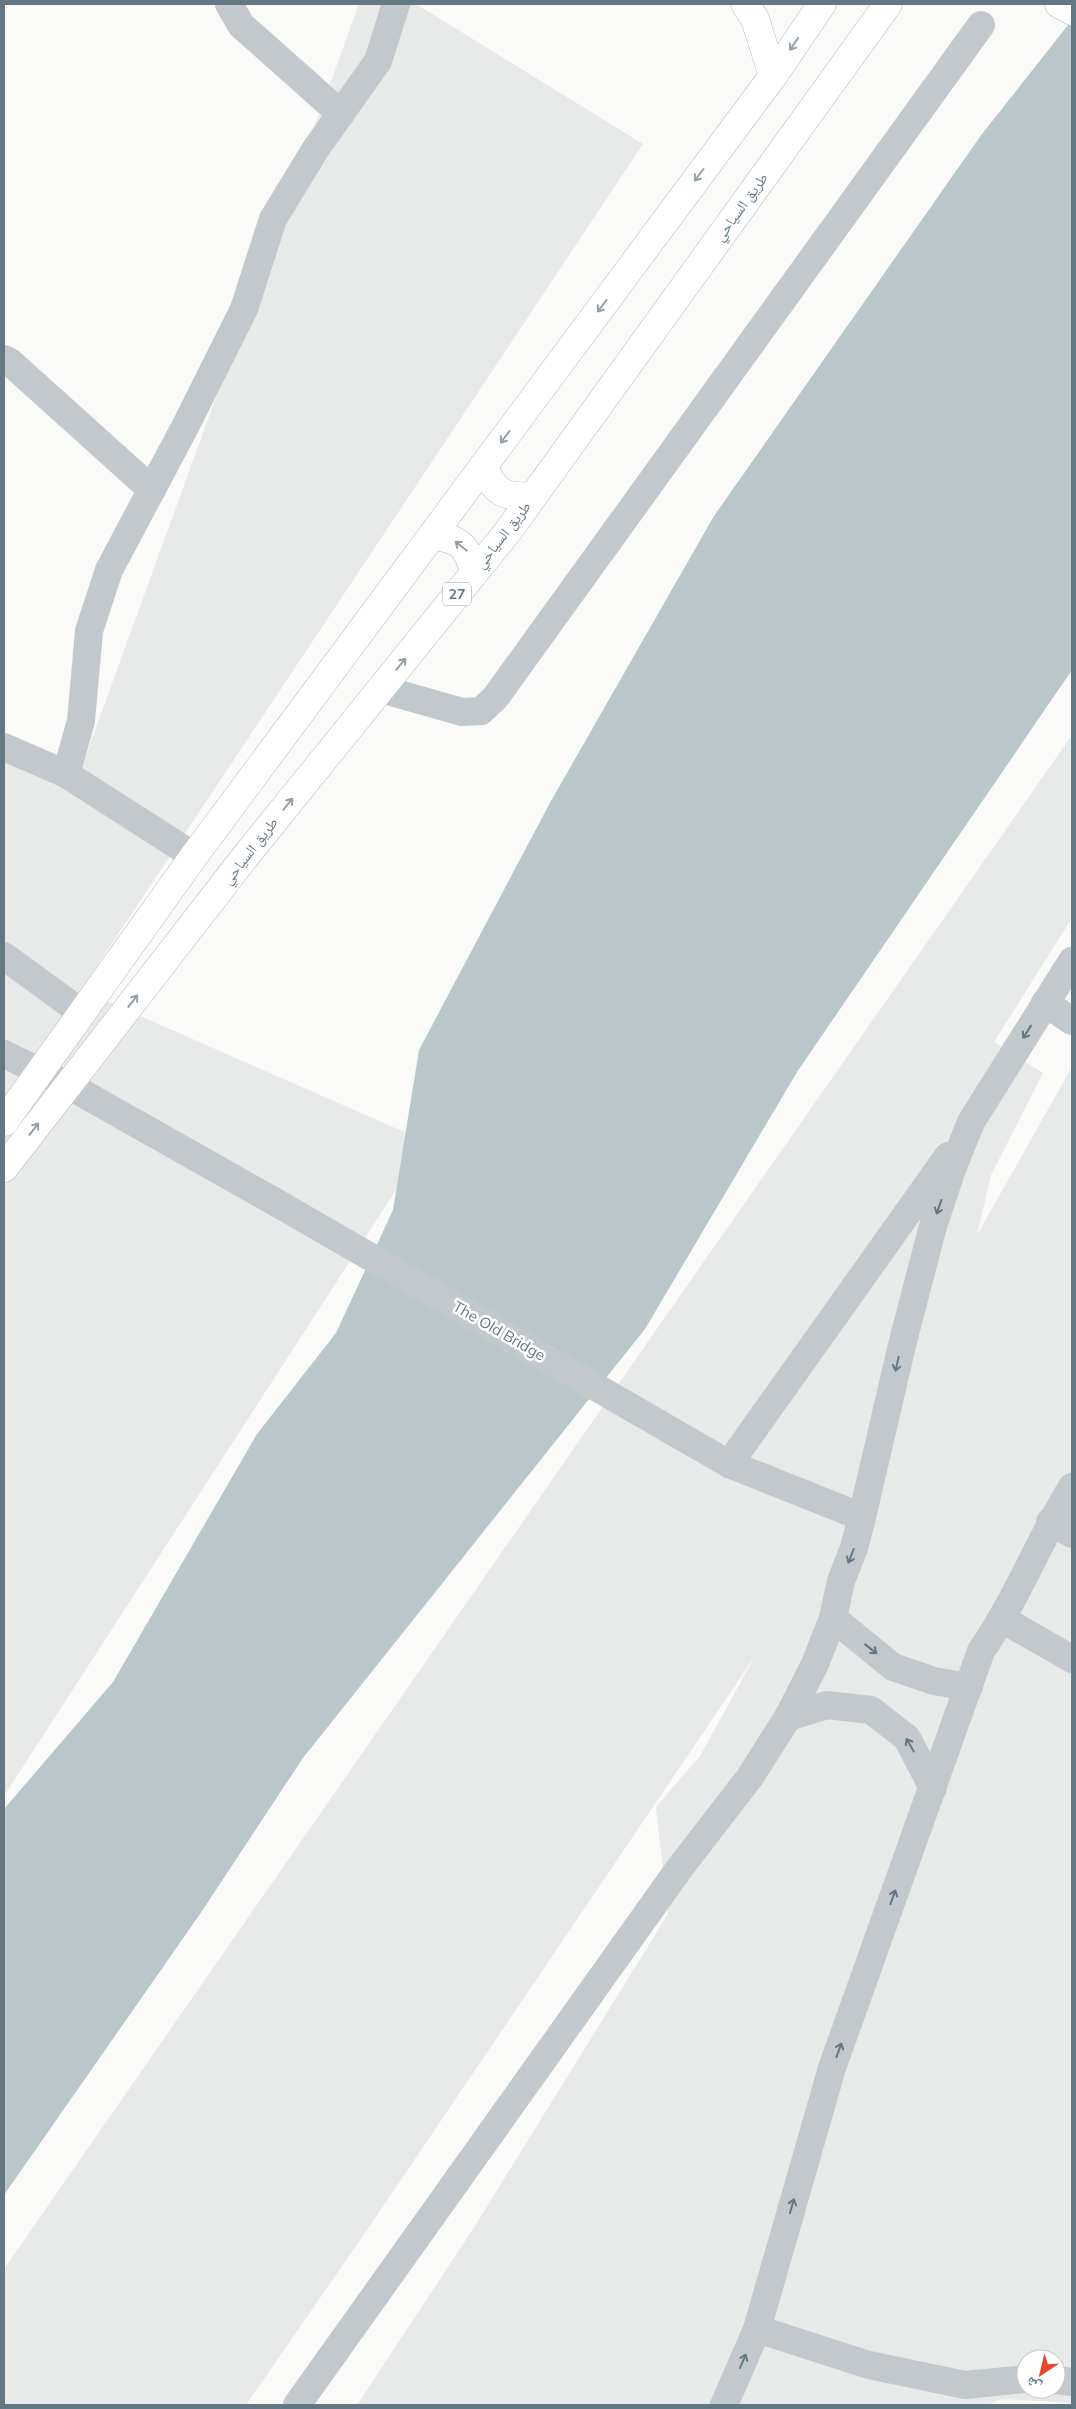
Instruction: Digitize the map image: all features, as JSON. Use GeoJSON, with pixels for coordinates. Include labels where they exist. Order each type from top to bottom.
{"type":"FeatureCollection","features":[{"type":"Feature","properties":{"kind":"main road"},"geometry":{"type":"LineString","coordinates":[[746,4],[755,19],[773,76]]}},
{"type":"Feature","properties":{"kind":"main road"},"geometry":{"type":"LineString","coordinates":[[4,1122],[194,856],[773,76],[822,4]]}},
{"type":"Feature","properties":{"kind":"main road","name":"طريق السياحي"},"geometry":{"type":"LineString","coordinates":[[4,1168],[245,857],[474,573],[533,496],[888,4]]}},
{"type":"Feature","properties":{"kind":"main road"},"geometry":{"type":"LineString","coordinates":[[1059,4],[1072,11]]}},
{"type":"Feature","properties":{"kind":"main road"},"geometry":{"type":"LineString","coordinates":[[483,466],[494,488],[505,495],[517,498],[533,496]]}},
{"type":"Feature","properties":{"kind":"main road"},"geometry":{"type":"LineString","coordinates":[[432,536],[446,537],[458,542],[467,551],[474,573]]}},
{"type":"Feature","properties":{"kind":"street"},"geometry":{"type":"LineString","coordinates":[[229,4],[241,24],[341,114]]}},
{"type":"Feature","properties":{"kind":"street"},"geometry":{"type":"LineString","coordinates":[[66,774],[80,721],[89,631],[109,570],[244,309],[273,219],[378,61],[396,4]]}},
{"type":"Feature","properties":{"kind":"street"},"geometry":{"type":"LineString","coordinates":[[381,688],[462,712],[481,711],[495,698],[981,25]]}},
{"type":"Feature","properties":{"kind":"street"},"geometry":{"type":"LineString","coordinates":[[4,360],[11,363],[152,490]]}},
{"type":"Feature","properties":{"kind":"street"},"geometry":{"type":"LineString","coordinates":[[4,747],[66,774],[194,856]]}},
{"type":"Feature","properties":{"kind":"street"},"geometry":{"type":"LineString","coordinates":[[4,956],[82,1013]]}},
{"type":"Feature","properties":{"kind":"street"},"geometry":{"type":"LineString","coordinates":[[729,1464],[972,1122],[1072,961]]}},
{"type":"Feature","properties":{"kind":"street"},"geometry":{"type":"LineString","coordinates":[[1045,1003],[1072,1021]]}},
{"type":"Feature","properties":{"kind":"street","name":"The Old Bridge"},"geometry":{"type":"LineString","coordinates":[[4,1054],[68,1086],[270,1199],[729,1464],[862,1517]]}},
{"type":"Feature","properties":{"kind":"street"},"geometry":{"type":"LineString","coordinates":[[297,2405],[679,1869],[750,1777],[788,1717],[815,1664],[833,1618],[841,1581],[854,1548],[862,1517],[903,1341],[933,1226],[952,1169],[972,1122]]}},
{"type":"Feature","properties":{"kind":"street"},"geometry":{"type":"LineString","coordinates":[[724,2405],[757,2329],[832,2068],[982,1651],[1061,1528],[1072,1487]]}},
{"type":"Feature","properties":{"kind":"street"},"geometry":{"type":"LineString","coordinates":[[833,1618],[893,1667],[934,1681],[969,1686]]}},
{"type":"Feature","properties":{"kind":"street"},"geometry":{"type":"LineString","coordinates":[[1002,1619],[1072,1659]]}},
{"type":"Feature","properties":{"kind":"street"},"geometry":{"type":"LineString","coordinates":[[788,1717],[827,1705],[872,1710],[907,1738],[933,1788]]}},
{"type":"Feature","properties":{"kind":"street"},"geometry":{"type":"LineString","coordinates":[[757,2329],[868,2365],[964,2386],[1016,2380]]}},
{"type":"Feature","properties":{"kind":"shaded area"},"geometry":{"type":"Polygon","coordinates":[[[359,4],[416,4],[643,144],[81,990],[427,1142],[4,1796],[4,754],[78,777],[359,4]]]}},
{"type":"Feature","properties":{"kind":"shaded area"},"geometry":{"type":"Polygon","coordinates":[[[1072,20],[1072,670],[797,1072],[645,1329],[303,1758],[200,1914],[4,2195],[4,1809],[113,1682],[257,1434],[336,1333],[393,1210],[419,1050],[551,801],[714,516],[982,134],[1072,20]]]}},
{"type":"Feature","properties":{"kind":"shaded area"},"geometry":{"type":"Polygon","coordinates":[[[1072,735],[1072,918],[994,1042],[1043,1073],[991,1175],[977,1235],[1072,1067],[1072,2403],[1001,2399],[987,2405],[357,2405],[473,2229],[668,1914],[656,1807],[700,1756],[755,1656],[367,2230],[246,2405],[4,2405],[4,2269],[1072,735]]]}}]}
